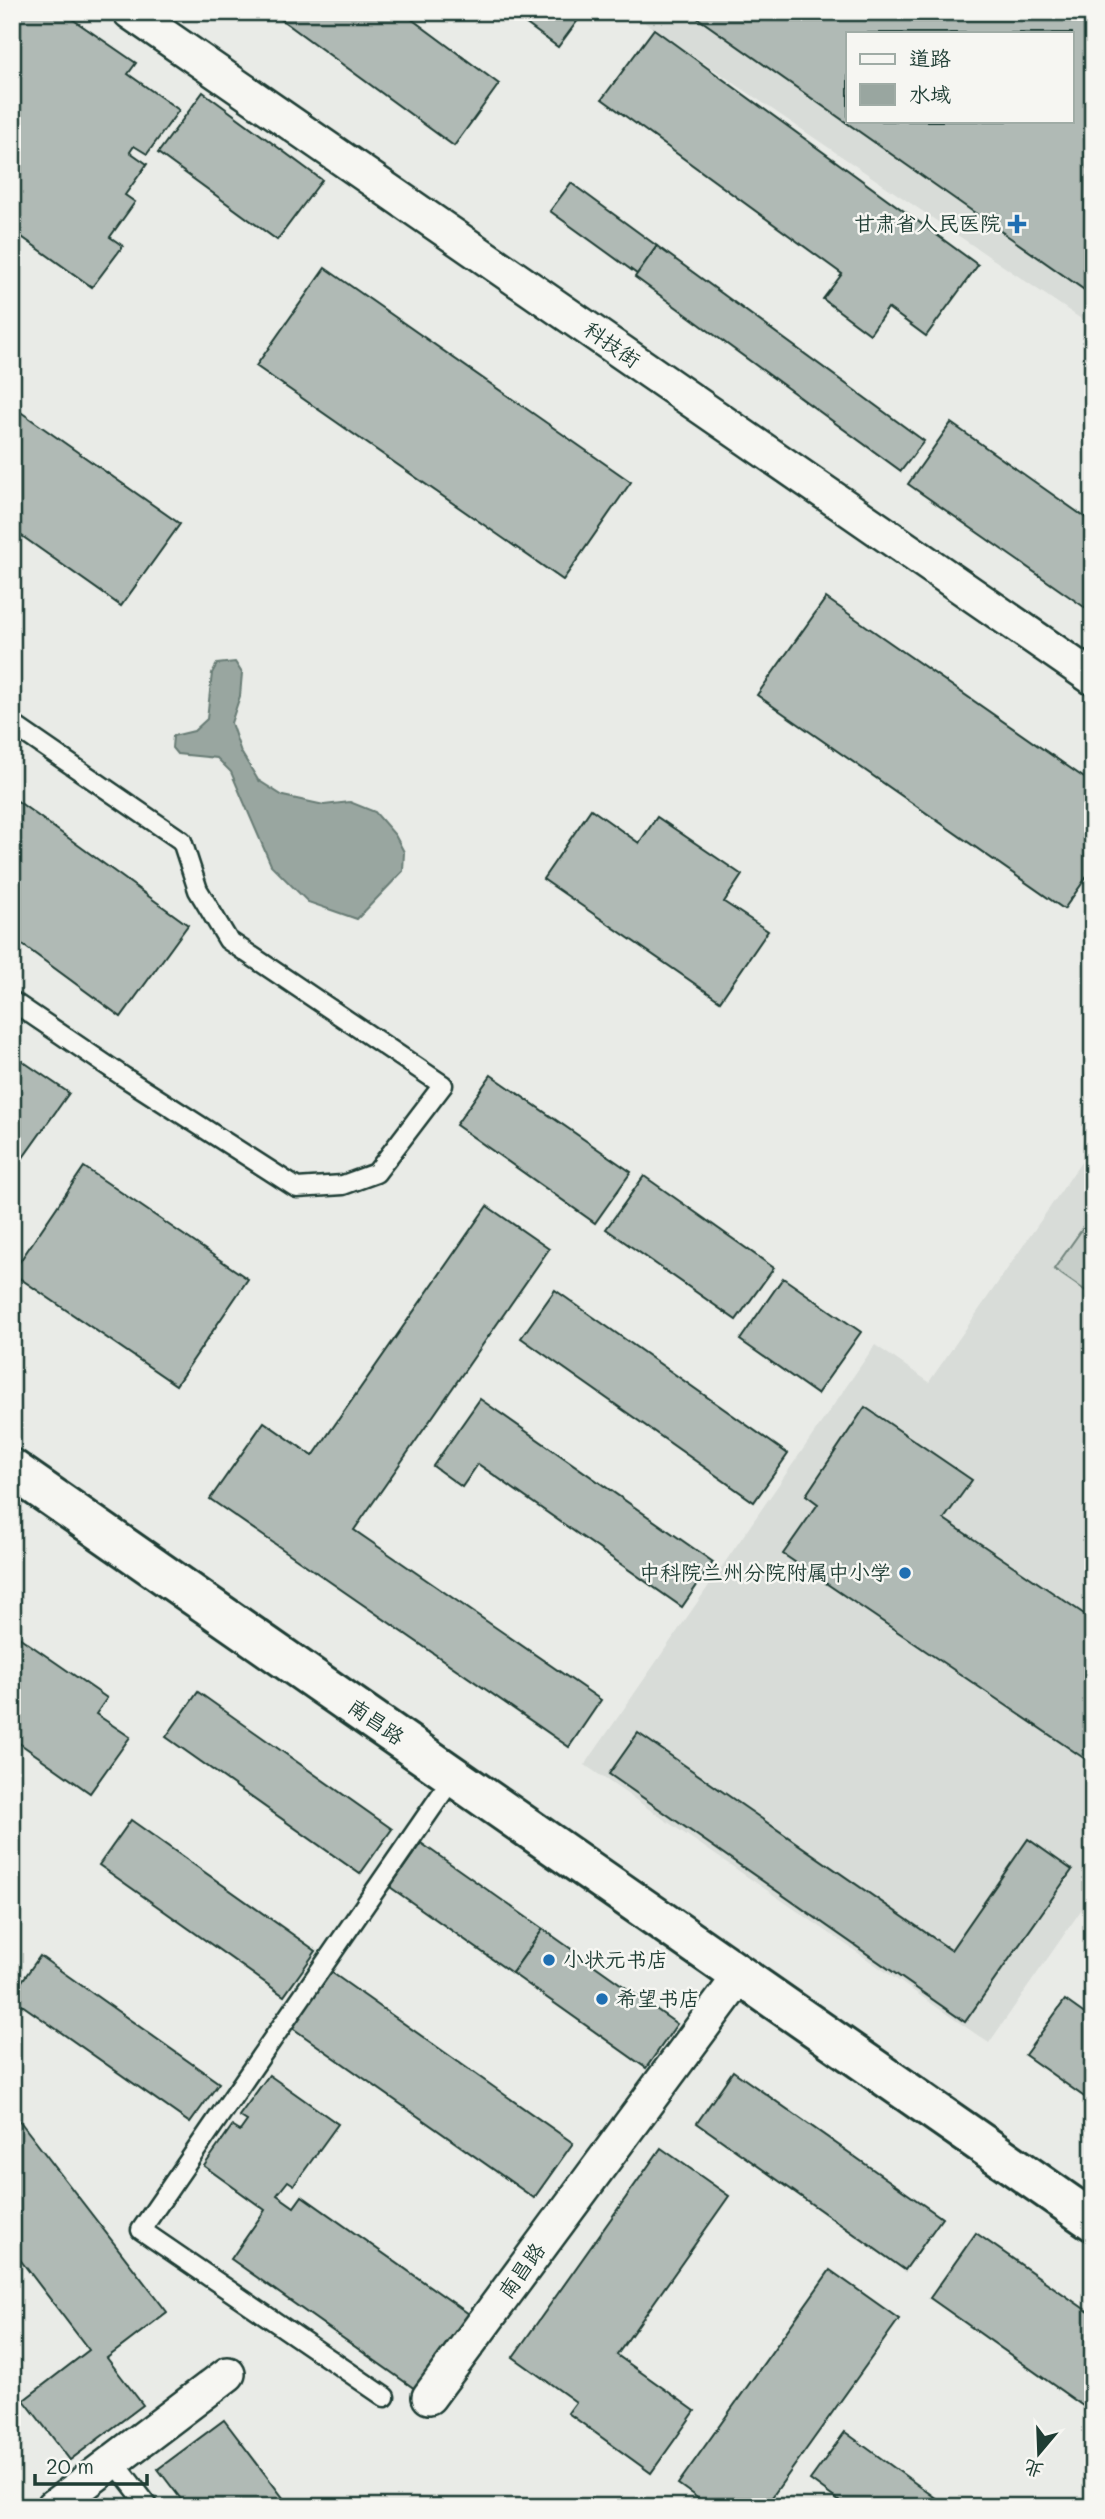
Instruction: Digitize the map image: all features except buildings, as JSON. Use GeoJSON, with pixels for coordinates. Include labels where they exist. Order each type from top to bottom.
{"type":"FeatureCollection","features":[{"type":"Feature","properties":{"kind":"main road","name":"南昌路"},"geometry":{"type":"LineString","coordinates":[[12,1469],[1093,2221]]}},
{"type":"Feature","properties":{"kind":"street","name":"科技街"},"geometry":{"type":"LineString","coordinates":[[130,12],[1093,678]]}},
{"type":"Feature","properties":{"kind":"street","name":"南昌路"},"geometry":{"type":"LineString","coordinates":[[429,2397],[740,1976]]}},
{"type":"Feature","properties":{"kind":"street"},"geometry":{"type":"LineString","coordinates":[[53,2507],[228,2374]]}},
{"type":"Feature","properties":{"kind":"lane"},"geometry":{"type":"LineString","coordinates":[[12,724],[182,841],[198,890],[228,940],[443,1085],[376,1173],[343,1185],[297,1188],[124,1077],[12,1001]]}},
{"type":"Feature","properties":{"kind":"lane"},"geometry":{"type":"LineString","coordinates":[[385,2397],[141,2230],[454,1776]]}},
{"type":"Feature","properties":{"kind":"lane"},"geometry":{"type":"LineString","coordinates":[[113,2460],[149,2507]]}},
{"type":"Feature","properties":{"kind":"shaded area","name":"甘肃省人民医院"},"geometry":{"type":"Polygon","coordinates":[[[630,12],[1093,12],[1093,327],[654,29],[630,12]]]}},
{"type":"Feature","properties":{"kind":"shaded area","name":"中科院兰州分院附属中小学"},"geometry":{"type":"Polygon","coordinates":[[[1093,1145],[1093,1893],[989,2043],[585,1765],[875,1345],[929,1382],[1093,1145]]]}},
{"type":"Feature","properties":{"kind":"shaded area"},"geometry":{"type":"Polygon","coordinates":[[[1093,1214],[1093,1296],[1054,1269],[1093,1214]]]}},
{"type":"Feature","properties":{"kind":"water"},"geometry":{"type":"Polygon","coordinates":[[[235,662],[242,673],[240,696],[231,723],[241,752],[258,780],[283,796],[324,805],[350,802],[375,812],[395,835],[404,852],[403,871],[357,919],[308,902],[271,865],[231,772],[217,758],[177,754],[172,748],[173,736],[194,731],[207,719],[212,673],[217,664],[235,662]]]}},
{"type":"Feature","properties":{"kind":"place","name":"甘肃省人民医院"},"geometry":{"type":"Point","coordinates":[1017,224]}},
{"type":"Feature","properties":{"kind":"place","name":"中科院兰州分院附属中小学"},"geometry":{"type":"Point","coordinates":[905,1573]}},
{"type":"Feature","properties":{"kind":"place","name":"小状元书店"},"geometry":{"type":"Point","coordinates":[549,1960]}},
{"type":"Feature","properties":{"kind":"place","name":"希望书店"},"geometry":{"type":"Point","coordinates":[602,1999]}}]}
